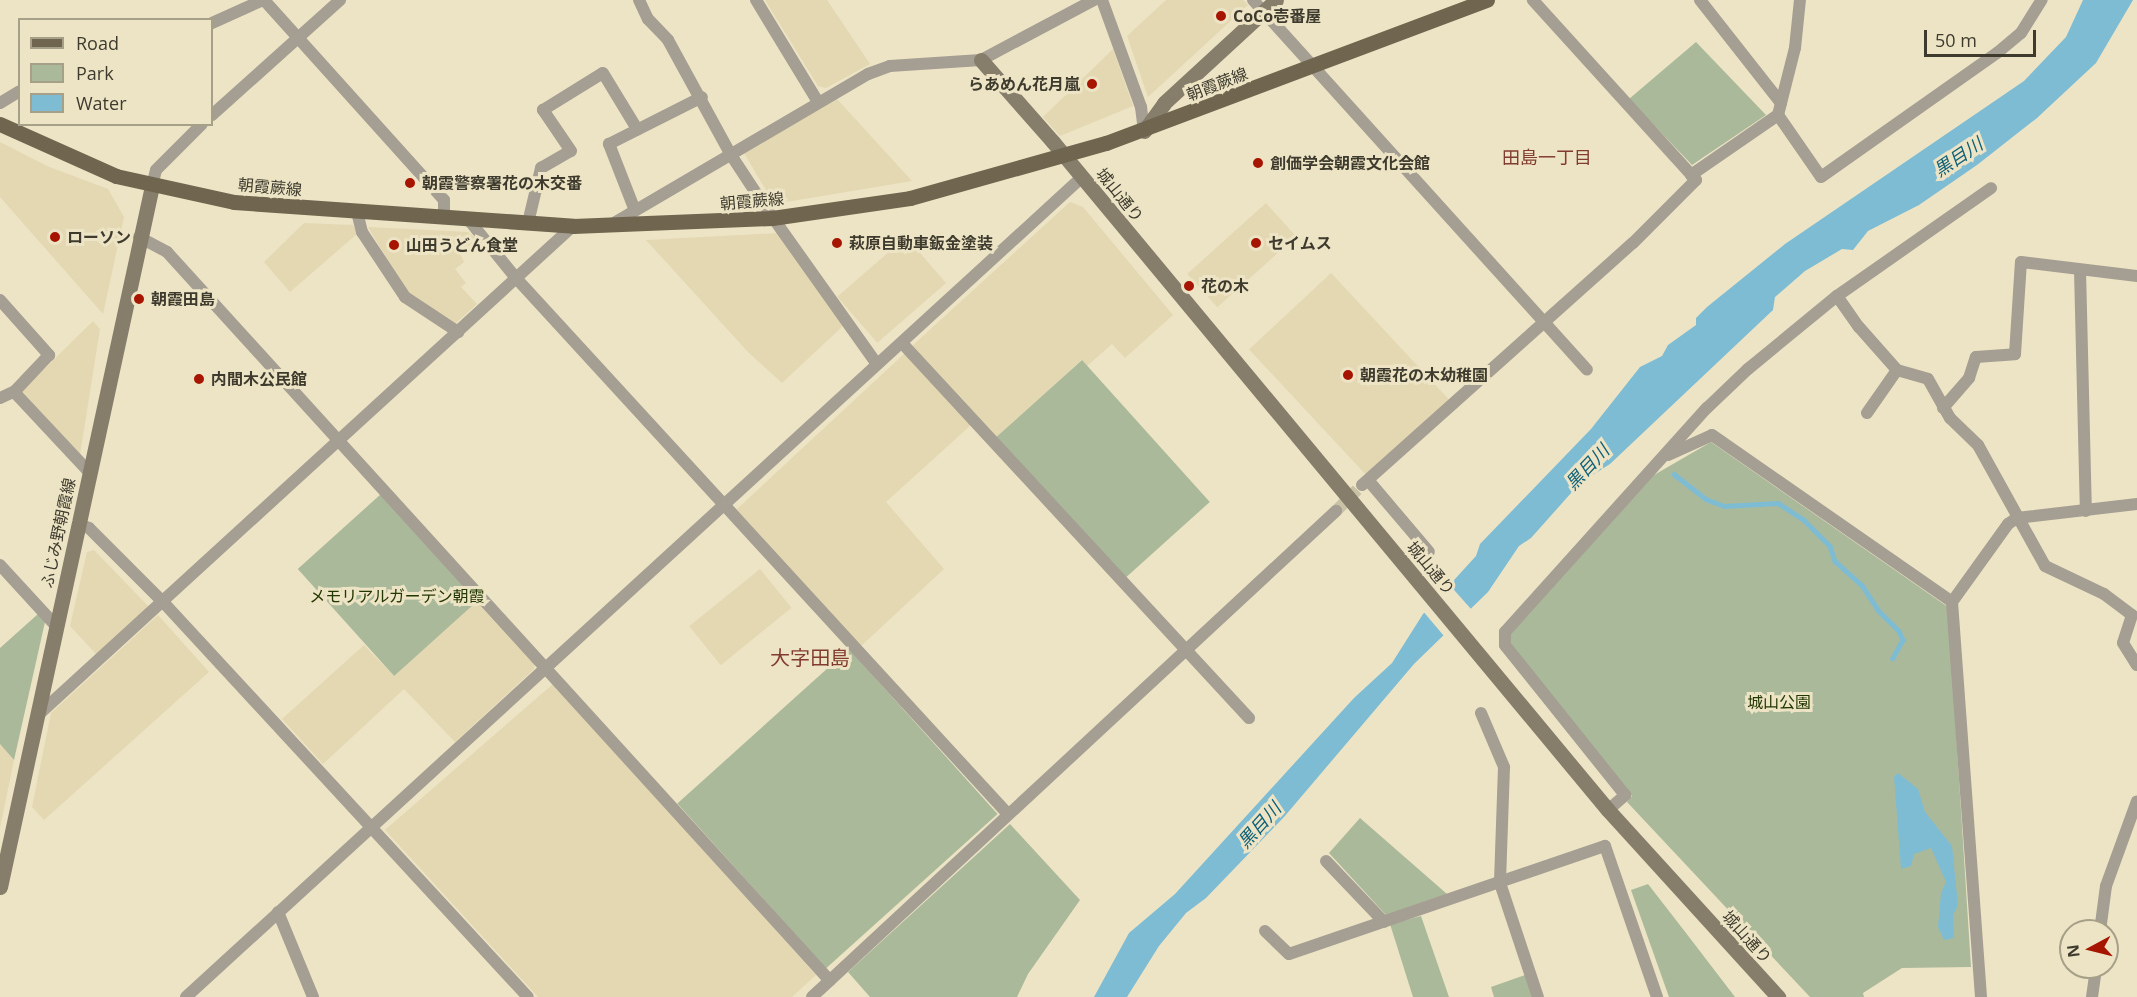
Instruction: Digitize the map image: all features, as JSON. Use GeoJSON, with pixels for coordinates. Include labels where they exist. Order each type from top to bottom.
{"type":"FeatureCollection","features":[{"type":"Feature","properties":{"kind":"main road","name":"朝霞蕨線"},"geometry":{"type":"LineString","coordinates":[[0,124],[55,152],[152,186],[234,202],[573,226],[772,218],[910,198],[1065,156],[1144,130],[1487,0]]}},
{"type":"Feature","properties":{"kind":"street"},"geometry":{"type":"LineString","coordinates":[[213,23],[264,0],[444,200],[444,218]]}},
{"type":"Feature","properties":{"kind":"street"},"geometry":{"type":"LineString","coordinates":[[213,114],[340,0]]}},
{"type":"Feature","properties":{"kind":"street"},"geometry":{"type":"LineString","coordinates":[[639,0],[702,97],[731,155],[772,218],[877,364]]}},
{"type":"Feature","properties":{"kind":"street"},"geometry":{"type":"LineString","coordinates":[[756,0],[818,102]]}},
{"type":"Feature","properties":{"kind":"street"},"geometry":{"type":"LineString","coordinates":[[608,226],[634,208],[731,155],[818,102],[890,66],[981,60],[1094,0]]}},
{"type":"Feature","properties":{"kind":"street"},"geometry":{"type":"LineString","coordinates":[[1102,0],[1141,107],[1144,130]]}},
{"type":"Feature","properties":{"kind":"street"},"geometry":{"type":"LineString","coordinates":[[1253,0],[1311,68],[1587,370]]}},
{"type":"Feature","properties":{"kind":"street"},"geometry":{"type":"LineString","coordinates":[[1144,130],[1164,103],[1276,0]]}},
{"type":"Feature","properties":{"kind":"street"},"geometry":{"type":"LineString","coordinates":[[1429,552],[1365,482],[1542,321],[1641,235],[1696,180],[1533,0]]}},
{"type":"Feature","properties":{"kind":"street"},"geometry":{"type":"LineString","coordinates":[[1700,0],[1780,109],[1821,177],[1997,53],[2021,33],[2042,0]]}},
{"type":"Feature","properties":{"kind":"street"},"geometry":{"type":"LineString","coordinates":[[1691,175],[1780,109],[1795,48],[1800,0]]}},
{"type":"Feature","properties":{"kind":"street","name":"城山通り"},"geometry":{"type":"LineString","coordinates":[[981,60],[1065,156],[1419,582],[1476,647],[1608,810],[1778,997]]}},
{"type":"Feature","properties":{"kind":"street"},"geometry":{"type":"LineString","coordinates":[[528,223],[541,168],[571,151],[543,110],[603,73],[637,129]]}},
{"type":"Feature","properties":{"kind":"street"},"geometry":{"type":"LineString","coordinates":[[0,103],[18,92]]}},
{"type":"Feature","properties":{"kind":"street"},"geometry":{"type":"LineString","coordinates":[[634,208],[609,144],[702,97]]}},
{"type":"Feature","properties":{"kind":"street"},"geometry":{"type":"LineString","coordinates":[[152,186],[156,170],[200,126]]}},
{"type":"Feature","properties":{"kind":"street"},"geometry":{"type":"LineString","coordinates":[[186,997],[1082,177]]}},
{"type":"Feature","properties":{"kind":"street","name":"ふじみ野朝霞線"},"geometry":{"type":"LineString","coordinates":[[0,887],[139,237],[152,186]]}},
{"type":"Feature","properties":{"kind":"street"},"geometry":{"type":"LineString","coordinates":[[1608,810],[1625,795],[1505,645],[1505,632],[1723,392],[1837,296],[1991,188]]}},
{"type":"Feature","properties":{"kind":"street"},"geometry":{"type":"LineString","coordinates":[[357,212],[362,232],[405,297],[458,332]]}},
{"type":"Feature","properties":{"kind":"street"},"geometry":{"type":"LineString","coordinates":[[468,219],[516,278],[1008,813]]}},
{"type":"Feature","properties":{"kind":"street"},"geometry":{"type":"LineString","coordinates":[[38,715],[341,442],[573,226]]}},
{"type":"Feature","properties":{"kind":"street"},"geometry":{"type":"LineString","coordinates":[[139,237],[167,252],[548,667],[830,981]]}},
{"type":"Feature","properties":{"kind":"street"},"geometry":{"type":"LineString","coordinates":[[1943,408],[1969,378],[1976,357],[2015,354],[2021,262],[2137,276]]}},
{"type":"Feature","properties":{"kind":"street"},"geometry":{"type":"LineString","coordinates":[[2080,270],[2086,511]]}},
{"type":"Feature","properties":{"kind":"street"},"geometry":{"type":"LineString","coordinates":[[1837,296],[1859,327],[1898,370],[1928,379],[1943,408],[1978,445],[2045,566],[2104,594],[2132,615],[2123,643],[2137,665]]}},
{"type":"Feature","properties":{"kind":"street"},"geometry":{"type":"LineString","coordinates":[[0,300],[49,356],[15,391],[0,398]]}},
{"type":"Feature","properties":{"kind":"street"},"geometry":{"type":"LineString","coordinates":[[902,344],[1185,652],[1249,718]]}},
{"type":"Feature","properties":{"kind":"street"},"geometry":{"type":"LineString","coordinates":[[1866,413],[1898,370]]}},
{"type":"Feature","properties":{"kind":"street"},"geometry":{"type":"LineString","coordinates":[[15,391],[90,473]]}},
{"type":"Feature","properties":{"kind":"street"},"geometry":{"type":"LineString","coordinates":[[1662,458],[1712,435],[1952,602]]}},
{"type":"Feature","properties":{"kind":"street"},"geometry":{"type":"LineString","coordinates":[[1981,997],[1952,602],[2008,524],[2017,518],[2137,504]]}},
{"type":"Feature","properties":{"kind":"street"},"geometry":{"type":"LineString","coordinates":[[812,997],[1336,511]]}},
{"type":"Feature","properties":{"kind":"street"},"geometry":{"type":"LineString","coordinates":[[79,524],[89,528],[164,603],[528,997]]}},
{"type":"Feature","properties":{"kind":"street"},"geometry":{"type":"LineString","coordinates":[[0,565],[57,627]]}},
{"type":"Feature","properties":{"kind":"street"},"geometry":{"type":"LineString","coordinates":[[1481,713],[1504,767],[1500,883],[1538,997]]}},
{"type":"Feature","properties":{"kind":"street"},"geometry":{"type":"LineString","coordinates":[[2102,919],[2106,886],[2137,801]]}},
{"type":"Feature","properties":{"kind":"street"},"geometry":{"type":"LineString","coordinates":[[1265,931],[1288,954],[1605,846],[1657,997]]}},
{"type":"Feature","properties":{"kind":"street"},"geometry":{"type":"LineString","coordinates":[[1326,861],[1384,922]]}},
{"type":"Feature","properties":{"kind":"street"},"geometry":{"type":"LineString","coordinates":[[278,912],[313,997]]}},
{"type":"Feature","properties":{"kind":"street"},"geometry":{"type":"LineString","coordinates":[[2092,997],[2094,979]]}},
{"type":"Feature","properties":{"kind":"shaded area"},"geometry":{"type":"Polygon","coordinates":[[[765,0],[827,0],[870,64],[826,88],[818,86],[765,0]]]}},
{"type":"Feature","properties":{"kind":"shaded area"},"geometry":{"type":"Polygon","coordinates":[[[1166,0],[1243,0],[1248,5],[1148,97],[1127,36],[1166,0]]]}},
{"type":"Feature","properties":{"kind":"shaded area"},"geometry":{"type":"Polygon","coordinates":[[[1113,49],[1133,106],[1060,136],[1043,117],[1113,49]]]}},
{"type":"Feature","properties":{"kind":"shaded area"},"geometry":{"type":"Polygon","coordinates":[[[837,99],[912,181],[774,204],[744,153],[837,99]]]}},
{"type":"Feature","properties":{"kind":"shaded area"},"geometry":{"type":"Polygon","coordinates":[[[0,142],[47,166],[108,189],[124,217],[103,314],[0,197],[0,142]]]}},
{"type":"Feature","properties":{"kind":"shaded area"},"geometry":{"type":"Polygon","coordinates":[[[1070,202],[1083,207],[1173,315],[1125,358],[1112,344],[1087,366],[1081,360],[997,439],[912,346],[1070,202]]]}},
{"type":"Feature","properties":{"kind":"shaded area"},"geometry":{"type":"Polygon","coordinates":[[[1266,203],[1296,236],[1217,307],[1187,274],[1266,203]]]}},
{"type":"Feature","properties":{"kind":"shaded area"},"geometry":{"type":"Polygon","coordinates":[[[304,223],[353,225],[358,233],[290,292],[264,262],[304,223]]]}},
{"type":"Feature","properties":{"kind":"shaded area"},"geometry":{"type":"Polygon","coordinates":[[[368,227],[468,232],[479,241],[460,254],[464,262],[455,269],[466,283],[461,287],[477,304],[456,323],[407,293],[368,227]]]}},
{"type":"Feature","properties":{"kind":"shaded area"},"geometry":{"type":"Polygon","coordinates":[[[779,233],[844,325],[782,383],[748,352],[646,240],[779,233]]]}},
{"type":"Feature","properties":{"kind":"shaded area"},"geometry":{"type":"Polygon","coordinates":[[[906,237],[946,283],[877,343],[837,297],[906,237]]]}},
{"type":"Feature","properties":{"kind":"shaded area","name":"朝霞花の木幼稚園"},"geometry":{"type":"Polygon","coordinates":[[[1331,273],[1450,400],[1368,477],[1249,349],[1331,273]]]}},
{"type":"Feature","properties":{"kind":"shaded area"},"geometry":{"type":"Polygon","coordinates":[[[93,321],[100,329],[80,455],[22,391],[93,321]]]}},
{"type":"Feature","properties":{"kind":"shaded area"},"geometry":{"type":"Polygon","coordinates":[[[905,353],[971,425],[886,502],[944,569],[861,646],[736,510],[905,353]]]}},
{"type":"Feature","properties":{"kind":"shaded area"},"geometry":{"type":"Polygon","coordinates":[[[94,550],[150,608],[97,655],[70,626],[87,552],[94,550]]]}},
{"type":"Feature","properties":{"kind":"shaded area"},"geometry":{"type":"Polygon","coordinates":[[[760,569],[791,608],[721,665],[689,626],[760,569]]]}},
{"type":"Feature","properties":{"kind":"shaded area"},"geometry":{"type":"Polygon","coordinates":[[[478,600],[535,663],[534,669],[455,742],[404,689],[323,764],[282,719],[364,645],[394,676],[478,600]]]}},
{"type":"Feature","properties":{"kind":"shaded area"},"geometry":{"type":"Polygon","coordinates":[[[158,615],[209,672],[44,820],[32,807],[51,713],[158,615]]]}},
{"type":"Feature","properties":{"kind":"shaded area"},"geometry":{"type":"Polygon","coordinates":[[[553,684],[816,975],[792,997],[538,997],[385,830],[553,684]]]}},
{"type":"Feature","properties":{"kind":"shaded area"},"geometry":{"type":"Polygon","coordinates":[[[0,744],[14,760],[0,828],[0,744]]]}},
{"type":"Feature","properties":{"kind":"green space"},"geometry":{"type":"Polygon","coordinates":[[[1696,42],[1766,115],[1692,165],[1629,99],[1696,42]]]}},
{"type":"Feature","properties":{"kind":"green space"},"geometry":{"type":"Polygon","coordinates":[[[1082,360],[1210,502],[1124,580],[996,438],[1082,360]]]}},
{"type":"Feature","properties":{"kind":"green space","name":"城山公園"},"geometry":{"type":"Polygon","coordinates":[[[1711,442],[1948,607],[1971,967],[1902,968],[1863,993],[1864,997],[1810,997],[1627,802],[1632,796],[1509,645],[1509,633],[1654,475],[1711,442]]]}},
{"type":"Feature","properties":{"kind":"green space","name":"メモリアルガーデン朝霞"},"geometry":{"type":"Polygon","coordinates":[[[381,494],[477,601],[394,676],[298,569],[381,494]]]}},
{"type":"Feature","properties":{"kind":"green space"},"geometry":{"type":"Polygon","coordinates":[[[38,614],[45,622],[14,760],[0,744],[0,648],[38,614]]]}},
{"type":"Feature","properties":{"kind":"green space"},"geometry":{"type":"Polygon","coordinates":[[[849,649],[998,814],[826,969],[677,804],[849,649]]]}},
{"type":"Feature","properties":{"kind":"green space"},"geometry":{"type":"Polygon","coordinates":[[[1360,818],[1447,894],[1386,915],[1329,853],[1360,818]]]}},
{"type":"Feature","properties":{"kind":"green space"},"geometry":{"type":"Polygon","coordinates":[[[1010,824],[1080,900],[1028,974],[1017,997],[870,997],[848,972],[1010,824]]]}},
{"type":"Feature","properties":{"kind":"green space"},"geometry":{"type":"Polygon","coordinates":[[[1648,884],[1735,997],[1669,997],[1631,890],[1648,884]]]}},
{"type":"Feature","properties":{"kind":"green space"},"geometry":{"type":"Polygon","coordinates":[[[1421,916],[1449,997],[1413,997],[1390,924],[1421,916]]]}},
{"type":"Feature","properties":{"kind":"green space"},"geometry":{"type":"Polygon","coordinates":[[[1525,975],[1532,997],[1494,997],[1491,987],[1525,975]]]}},
{"type":"Feature","properties":{"kind":"water","name":"黒目川"},"geometry":{"type":"Polygon","coordinates":[[[2083,0],[2133,0],[2096,63],[2037,118],[1977,165],[1919,205],[1868,231],[1853,250],[1842,249],[1805,271],[1775,297],[1773,310],[1610,464],[1580,483],[1531,538],[1519,546],[1488,592],[1414,664],[1284,817],[1206,898],[1186,913],[1159,946],[1127,997],[1094,997],[1129,933],[1175,894],[1354,698],[1392,663],[1423,614],[1476,556],[1480,544],[1591,429],[1640,367],[1662,356],[1668,345],[1696,325],[1696,318],[1707,307],[1785,244],[2024,81],[2066,37],[2083,0]]]}},
{"type":"Feature","properties":{"kind":"water"},"geometry":{"type":"Polygon","coordinates":[[[1898,773],[1918,789],[1925,812],[1952,846],[1958,905],[1953,915],[1954,938],[1944,940],[1938,927],[1941,893],[1946,882],[1931,848],[1914,854],[1911,866],[1901,869],[1894,777],[1898,773]]]}},
{"type":"Feature","properties":{"kind":"pier"},"geometry":{"type":"Polygon","coordinates":[[[1446,581],[1471,609],[1444,636],[1422,610],[1446,581]]]}},
{"type":"Feature","properties":{"kind":"waterway"},"geometry":{"type":"LineString","coordinates":[[1674,474],[1706,499],[1724,506],[1778,503],[1804,520],[1830,546],[1835,561],[1862,585],[1879,611],[1899,631],[1903,640],[1893,658]]}},
{"type":"Feature","properties":{"kind":"tunnel"},"geometry":{"type":"LineString","coordinates":[[1336,511],[1362,485]]}},
{"type":"Feature","properties":{"kind":"place","name":"CoCo壱番屋"},"geometry":{"type":"Point","coordinates":[1221,16]}},
{"type":"Feature","properties":{"kind":"place","name":"らあめん花月嵐"},"geometry":{"type":"Point","coordinates":[1092,84]}},
{"type":"Feature","properties":{"kind":"place","name":"創価学会朝霞文化会館"},"geometry":{"type":"Point","coordinates":[1258,163]}},
{"type":"Feature","properties":{"kind":"place","name":"朝霞警察署花の木交番"},"geometry":{"type":"Point","coordinates":[410,183]}},
{"type":"Feature","properties":{"kind":"place","name":"ローソン"},"geometry":{"type":"Point","coordinates":[55,237]}},
{"type":"Feature","properties":{"kind":"place","name":"萩原自動車鈑金塗装"},"geometry":{"type":"Point","coordinates":[837,243]}},
{"type":"Feature","properties":{"kind":"place","name":"セイムス"},"geometry":{"type":"Point","coordinates":[1256,243]}},
{"type":"Feature","properties":{"kind":"place","name":"山田うどん食堂"},"geometry":{"type":"Point","coordinates":[394,245]}},
{"type":"Feature","properties":{"kind":"place","name":"花の木"},"geometry":{"type":"Point","coordinates":[1189,286]}},
{"type":"Feature","properties":{"kind":"place","name":"朝霞田島"},"geometry":{"type":"Point","coordinates":[139,299]}},
{"type":"Feature","properties":{"kind":"place","name":"朝霞花の木幼稚園"},"geometry":{"type":"Point","coordinates":[1348,375]}},
{"type":"Feature","properties":{"kind":"place","name":"内間木公民館"},"geometry":{"type":"Point","coordinates":[199,379]}},
{"type":"Feature","properties":{"kind":"district","name":"田島一丁目"},"geometry":{"type":"Point","coordinates":[1547,157]}},
{"type":"Feature","properties":{"kind":"district","name":"大字田島"},"geometry":{"type":"Point","coordinates":[810,657]}}]}
